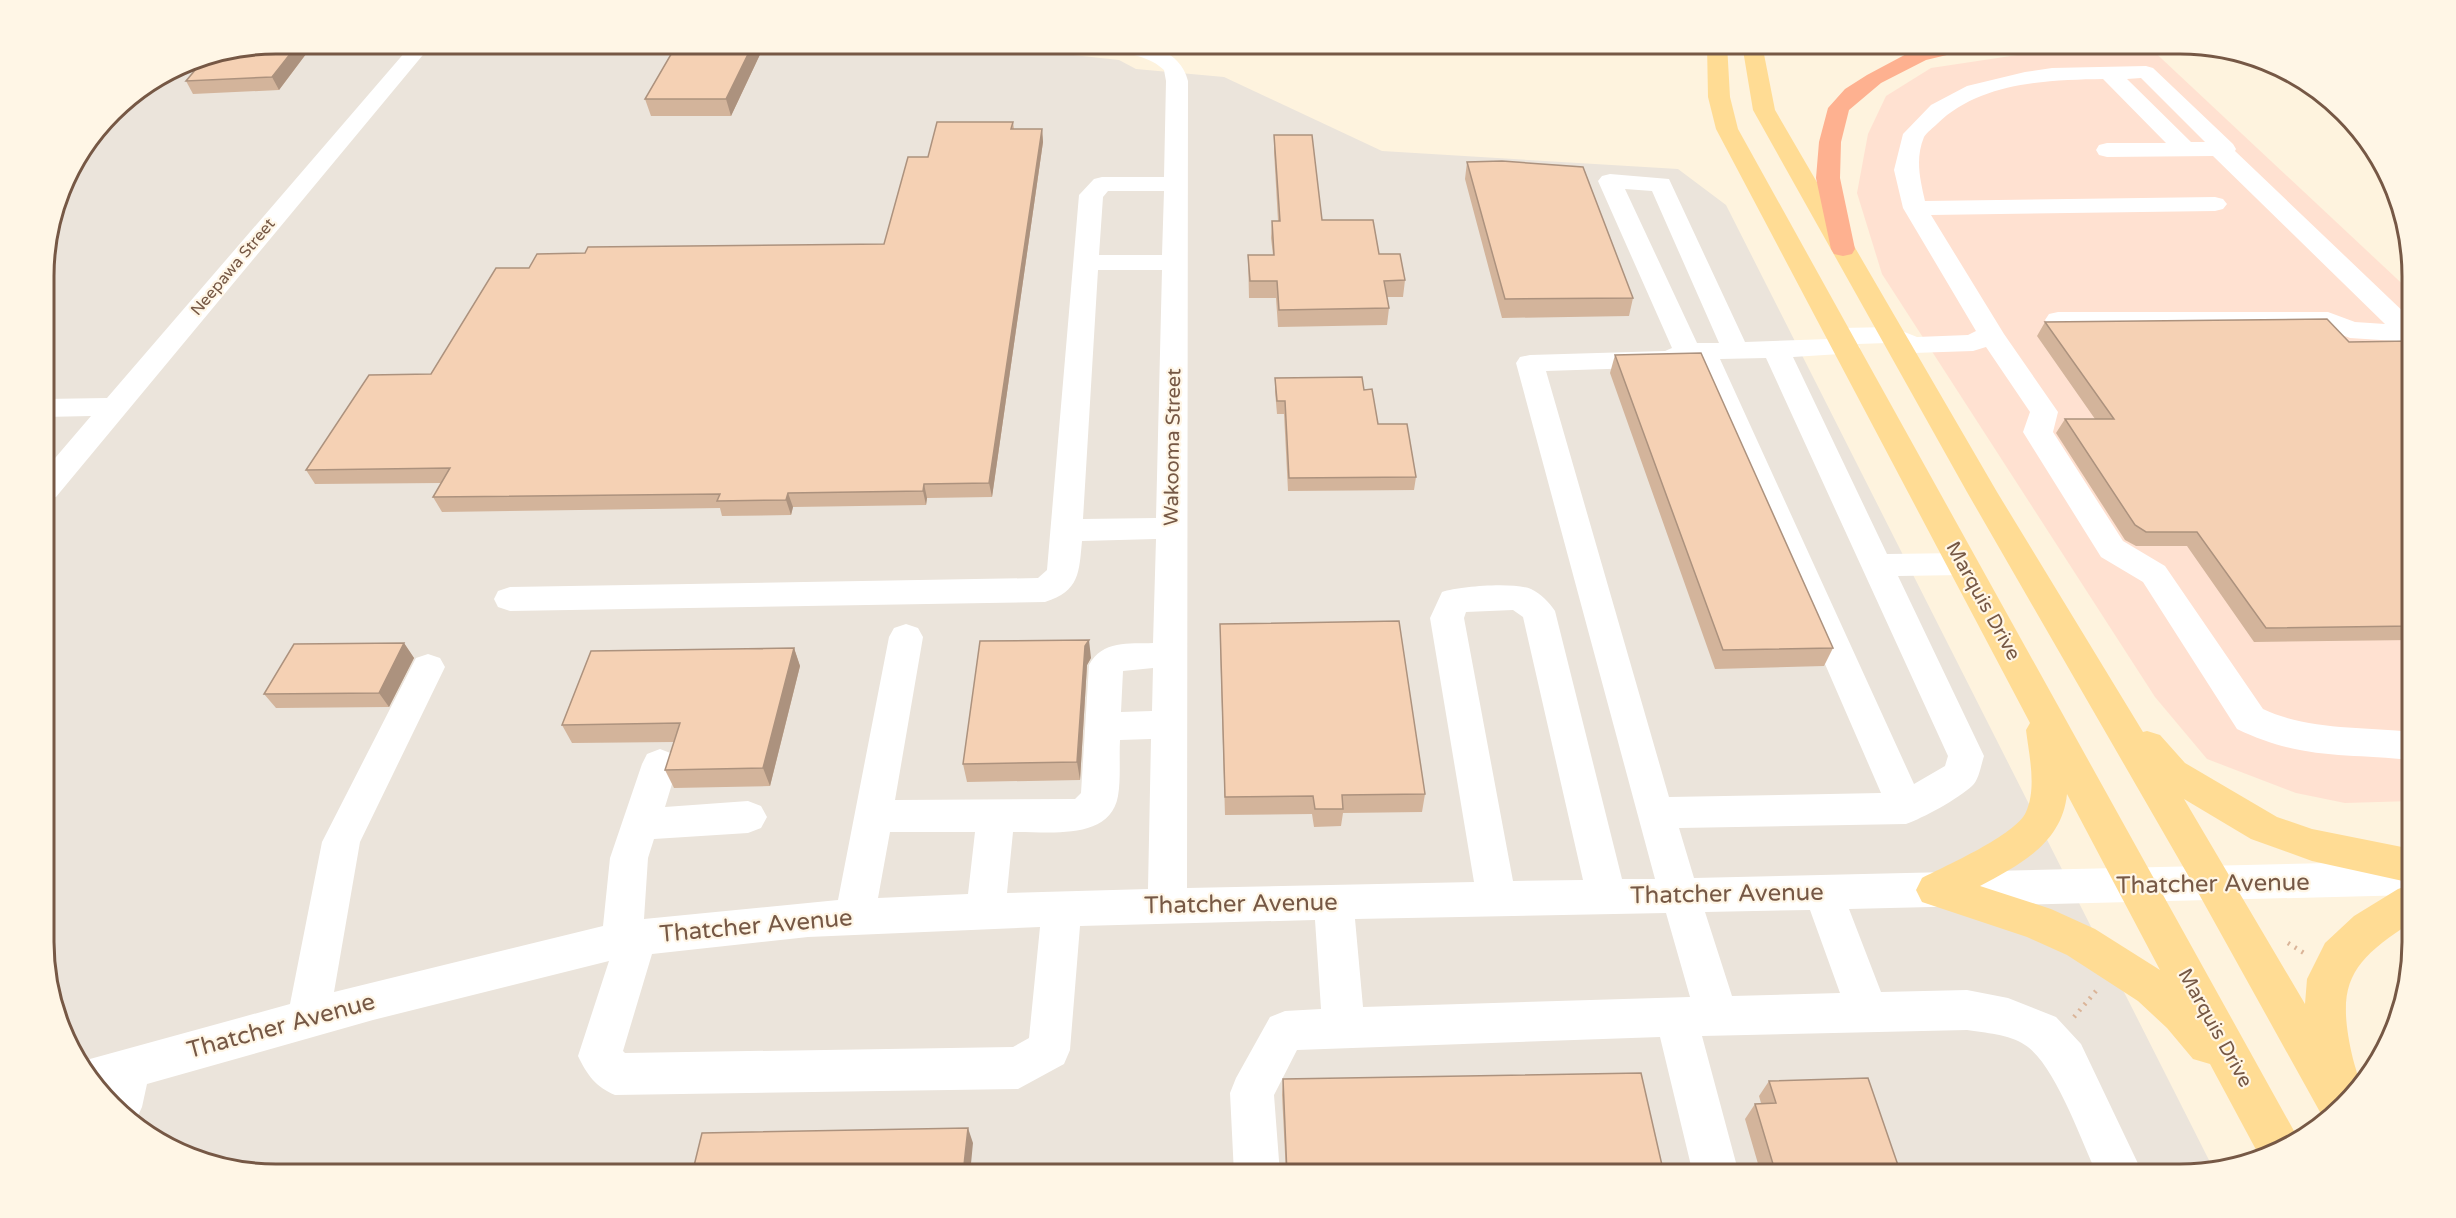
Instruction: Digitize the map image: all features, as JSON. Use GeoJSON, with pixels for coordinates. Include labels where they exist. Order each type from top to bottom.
{"type":"FeatureCollection","features":[{"type":"Feature","properties":{"kind":"highway"},"geometry":{"type":"LineString","coordinates":[[1843,249],[1828,178],[1830,142],[1839,108],[1853,94],[1874,79],[1924,54]]}},
{"type":"Feature","properties":{"kind":"main road","name":"Marquis Drive"},"geometry":{"type":"LineString","coordinates":[[1717,54],[1719,97],[1727,129],[2276,1142]]}},
{"type":"Feature","properties":{"kind":"main road"},"geometry":{"type":"LineString","coordinates":[[1754,54],[1764,110],[1892,335],[2338,1098]]}},
{"type":"Feature","properties":{"kind":"main road"},"geometry":{"type":"LineString","coordinates":[[2099,689],[2172,774],[2245,818],[2264,828],[2312,845],[2357,857],[2402,864]]}},
{"type":"Feature","properties":{"kind":"main road"},"geometry":{"type":"LineString","coordinates":[[1935,890],[2017,845],[2041,824],[2050,776],[2041,708]]}},
{"type":"Feature","properties":{"kind":"main road"},"geometry":{"type":"LineString","coordinates":[[1935,890],[2037,922],[2081,942],[2127,970],[2182,1014],[2254,1101]]}},
{"type":"Feature","properties":{"kind":"main road"},"geometry":{"type":"LineString","coordinates":[[2340,1096],[2325,1014],[2328,980],[2339,956],[2346,949],[2368,929],[2402,907]]}},
{"type":"Feature","properties":{"kind":"street","name":"Neepawa Street"},"geometry":{"type":"LineString","coordinates":[[54,479],[414,54]]}},
{"type":"Feature","properties":{"kind":"street","name":"Wakooma Street"},"geometry":{"type":"LineString","coordinates":[[1150,54],[1160,57],[1174,68],[1177,81],[1167,906]]}},
{"type":"Feature","properties":{"kind":"street"},"geometry":{"type":"LineString","coordinates":[[2108,73],[2191,149]]}},
{"type":"Feature","properties":{"kind":"street"},"geometry":{"type":"LineString","coordinates":[[2402,327],[2191,149],[2108,73],[2040,77],[1975,91],[1939,110],[1914,134],[1906,170],[1915,208],[1991,334],[2044,412],[2038,432],[2112,549],[2154,574],[2250,719],[2271,731],[2296,738],[2320,742],[2402,746]]}},
{"type":"Feature","properties":{"kind":"street"},"geometry":{"type":"LineString","coordinates":[[2107,150],[2191,149]]}},
{"type":"Feature","properties":{"kind":"street"},"geometry":{"type":"LineString","coordinates":[[1736,351],[1661,184],[1598,178],[1695,352],[1906,808]]}},
{"type":"Feature","properties":{"kind":"street"},"geometry":{"type":"LineString","coordinates":[[510,599],[1046,590],[1064,575],[1091,195],[1102,184],[1177,184]]}},
{"type":"Feature","properties":{"kind":"street"},"geometry":{"type":"LineString","coordinates":[[1915,208],[2215,204]]}},
{"type":"Feature","properties":{"kind":"street"},"geometry":{"type":"LineString","coordinates":[[1086,263],[1175,262]]}},
{"type":"Feature","properties":{"kind":"street"},"geometry":{"type":"LineString","coordinates":[[2058,320],[2328,320],[2350,330],[2402,333]]}},
{"type":"Feature","properties":{"kind":"street"},"geometry":{"type":"LineString","coordinates":[[1715,1164],[1681,894],[1655,813],[1530,363],[1668,359],[1695,352],[1776,350],[1892,335],[1913,345],[1973,343],[1991,334]]}},
{"type":"Feature","properties":{"kind":"street"},"geometry":{"type":"LineString","coordinates":[[1655,813],[1906,808],[1960,775],[1966,756],[1776,350]]}},
{"type":"Feature","properties":{"kind":"street"},"geometry":{"type":"LineString","coordinates":[[54,408],[114,407]]}},
{"type":"Feature","properties":{"kind":"street"},"geometry":{"type":"LineString","coordinates":[[1067,530],[1172,528]]}},
{"type":"Feature","properties":{"kind":"street"},"geometry":{"type":"LineString","coordinates":[[1876,565],[1963,564]]}},
{"type":"Feature","properties":{"kind":"street"},"geometry":{"type":"LineString","coordinates":[[1497,899],[1447,618],[1454,600],[1520,598],[1538,611],[1606,896]]}},
{"type":"Feature","properties":{"kind":"street"},"geometry":{"type":"LineString","coordinates":[[855,917],[906,637]]}},
{"type":"Feature","properties":{"kind":"street"},"geometry":{"type":"LineString","coordinates":[[873,816],[1084,814],[1099,798],[1106,665],[1117,657],[1170,655]]}},
{"type":"Feature","properties":{"kind":"street"},"geometry":{"type":"LineString","coordinates":[[308,1019],[341,842],[428,667]]}},
{"type":"Feature","properties":{"kind":"street"},"geometry":{"type":"LineString","coordinates":[[1102,726],[1169,725]]}},
{"type":"Feature","properties":{"kind":"street"},"geometry":{"type":"LineString","coordinates":[[660,764],[629,858],[630,939],[600,1056],[615,1074],[1018,1068],[1049,1050],[1062,909]]}},
{"type":"Feature","properties":{"kind":"street"},"geometry":{"type":"LineString","coordinates":[[986,911],[995,816]]}},
{"type":"Feature","properties":{"kind":"street"},"geometry":{"type":"LineString","coordinates":[[640,824],[748,817]]}},
{"type":"Feature","properties":{"kind":"street","name":"Thatcher Avenue"},"geometry":{"type":"LineString","coordinates":[[112,1085],[308,1019],[515,964],[630,939],[797,920],[986,911],[1167,906],[2402,878]]}},
{"type":"Feature","properties":{"kind":"street"},"geometry":{"type":"LineString","coordinates":[[1823,892],[1868,1012]]}},
{"type":"Feature","properties":{"kind":"street"},"geometry":{"type":"LineString","coordinates":[[1333,902],[1344,1027]]}},
{"type":"Feature","properties":{"kind":"street"},"geometry":{"type":"LineString","coordinates":[[1256,1164],[1252,1093],[1285,1031],[1344,1027],[1697,1016],[1967,1010],[2008,1018],[2041,1031],[2066,1059],[2115,1164]]}},
{"type":"Feature","properties":{"kind":"path"},"geometry":{"type":"LineString","coordinates":[[2242,937],[2277,937],[2334,971]]}},
{"type":"Feature","properties":{"kind":"path"},"geometry":{"type":"LineString","coordinates":[[2052,1043],[2098,988]]}},
{"type":"Feature","properties":{"kind":"shaded area"},"geometry":{"type":"Polygon","coordinates":[[[261,54],[1065,54],[1119,60],[1136,69],[1224,77],[1382,151],[1678,169],[1726,205],[2210,1162],[2195,1164],[261,1164],[233,1160],[205,1152],[153,1127],[109,1088],[91,1065],[77,1040],[58,985],[54,957],[54,261],[58,233],[66,205],[91,153],[130,109],[153,91],[178,77],[233,58],[261,54]]]}},
{"type":"Feature","properties":{"kind":"shaded area"},"geometry":{"type":"Polygon","coordinates":[[[2024,54],[2157,54],[2402,284],[2402,801],[2345,803],[2296,793],[2207,759],[2155,697],[1882,274],[1857,193],[1868,134],[1886,96],[1931,68],[2024,54]]]}},
{"type":"Feature","properties":{"kind":"building"},"geometry":{"type":"Polygon","coordinates":[[[261,54],[290,54],[272,77],[186,81],[196,69],[233,58],[261,54]]]}},
{"type":"Feature","properties":{"kind":"building"},"geometry":{"type":"Polygon","coordinates":[[[671,54],[748,54],[726,99],[645,99],[671,54]]]}},
{"type":"Feature","properties":{"kind":"building"},"geometry":{"type":"Polygon","coordinates":[[[937,122],[1013,122],[1011,129],[1042,129],[989,483],[924,484],[923,491],[788,493],[786,500],[717,501],[720,494],[433,497],[450,468],[306,470],[369,375],[431,374],[496,268],[529,268],[537,254],[585,253],[588,247],[884,244],[908,157],[928,157],[937,122]]]}},
{"type":"Feature","properties":{"kind":"building"},"geometry":{"type":"Polygon","coordinates":[[[1274,135],[1312,135],[1322,220],[1373,220],[1379,254],[1400,254],[1405,280],[1384,281],[1389,308],[1279,310],[1277,281],[1250,281],[1248,255],[1274,255],[1272,221],[1280,221],[1274,135]]]}},
{"type":"Feature","properties":{"kind":"building"},"geometry":{"type":"Polygon","coordinates":[[[1502,161],[1583,167],[1633,298],[1505,299],[1467,162],[1502,161]]]}},
{"type":"Feature","properties":{"kind":"building"},"geometry":{"type":"Polygon","coordinates":[[[2327,319],[2349,342],[2402,341],[2402,626],[2266,628],[2197,532],[2146,532],[2135,525],[2065,419],[2114,419],[2045,322],[2327,319]]]}},
{"type":"Feature","properties":{"kind":"building"},"geometry":{"type":"Polygon","coordinates":[[[1701,353],[1833,648],[1723,650],[1615,355],[1701,353]]]}},
{"type":"Feature","properties":{"kind":"building"},"geometry":{"type":"Polygon","coordinates":[[[1362,377],[1364,390],[1372,389],[1378,424],[1407,424],[1416,477],[1289,478],[1285,401],[1277,401],[1275,378],[1362,377]]]}},
{"type":"Feature","properties":{"kind":"building"},"geometry":{"type":"Polygon","coordinates":[[[1399,621],[1425,794],[1342,795],[1343,809],[1315,809],[1313,796],[1225,797],[1220,624],[1399,621]]]}},
{"type":"Feature","properties":{"kind":"building"},"geometry":{"type":"Polygon","coordinates":[[[1089,640],[1085,646],[1077,762],[963,764],[980,641],[1089,640]]]}},
{"type":"Feature","properties":{"kind":"building"},"geometry":{"type":"Polygon","coordinates":[[[404,643],[379,693],[264,694],[294,644],[404,643]]]}},
{"type":"Feature","properties":{"kind":"building"},"geometry":{"type":"Polygon","coordinates":[[[794,648],[763,768],[665,770],[680,723],[562,725],[591,651],[794,648]]]}},
{"type":"Feature","properties":{"kind":"building"},"geometry":{"type":"Polygon","coordinates":[[[1641,1073],[1662,1164],[1287,1164],[1283,1079],[1641,1073]]]}},
{"type":"Feature","properties":{"kind":"building"},"geometry":{"type":"Polygon","coordinates":[[[1868,1078],[1898,1164],[1773,1164],[1755,1104],[1776,1103],[1769,1081],[1868,1078]]]}},
{"type":"Feature","properties":{"kind":"building"},"geometry":{"type":"Polygon","coordinates":[[[968,1128],[964,1164],[694,1164],[702,1133],[968,1128]]]}}]}
